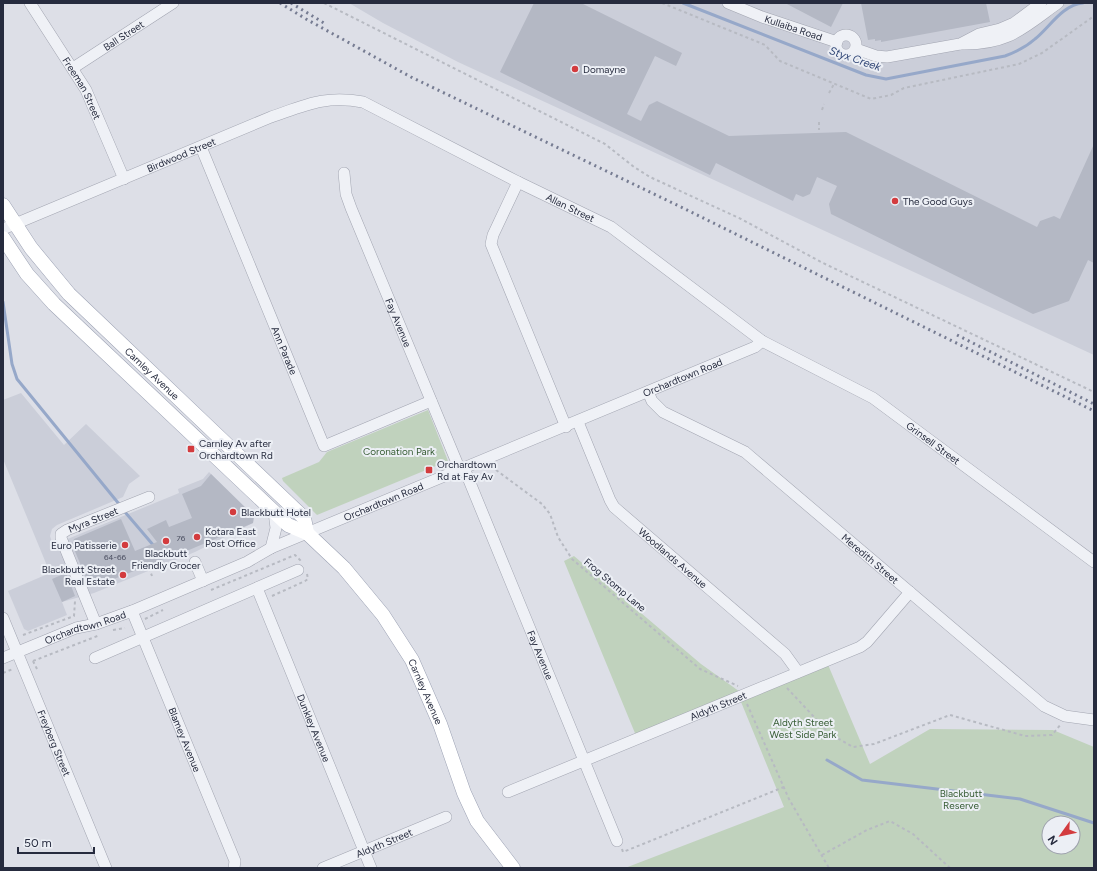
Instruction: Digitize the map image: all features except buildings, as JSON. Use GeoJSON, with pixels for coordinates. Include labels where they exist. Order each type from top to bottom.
{"type":"FeatureCollection","features":[{"type":"Feature","properties":{"kind":"main road","name":"Carnley Avenue"},"geometry":{"type":"LineString","coordinates":[[3,205],[9,226],[49,272],[70,294],[304,518],[307,533]]}},
{"type":"Feature","properties":{"kind":"main road","name":"Carnley Avenue"},"geometry":{"type":"LineString","coordinates":[[3,238],[27,274],[54,304],[288,525],[307,533],[344,568],[383,615],[412,660],[440,724],[464,793],[477,821],[513,868]]}},
{"type":"Feature","properties":{"kind":"street","name":"Freeman Street"},"geometry":{"type":"LineString","coordinates":[[30,3],[73,68],[93,104],[124,179]]}},
{"type":"Feature","properties":{"kind":"street","name":"Ball Street"},"geometry":{"type":"LineString","coordinates":[[73,68],[173,3]]}},
{"type":"Feature","properties":{"kind":"street","name":"Kullaiba Road"},"geometry":{"type":"LineString","coordinates":[[728,3],[762,17],[837,42],[842,36],[851,36],[855,41],[856,49],[876,56],[887,57],[960,44],[982,45],[1005,38],[1017,32],[1058,3]]}},
{"type":"Feature","properties":{"kind":"street","name":"Kullaiba Road"},"geometry":{"type":"LineString","coordinates":[[960,44],[979,34],[1000,29],[1014,23],[1041,3]]}},
{"type":"Feature","properties":{"kind":"street","name":"Birdwood Street"},"geometry":{"type":"LineString","coordinates":[[9,226],[271,117],[329,98],[343,98],[362,102]]}},
{"type":"Feature","properties":{"kind":"street","name":"Allan Street"},"geometry":{"type":"LineString","coordinates":[[362,102],[518,182],[611,227],[762,341]]}},
{"type":"Feature","properties":{"kind":"street","name":"Ann Parade"},"geometry":{"type":"LineString","coordinates":[[200,147],[324,446],[431,401]]}},
{"type":"Feature","properties":{"kind":"street","name":"Fay Avenue"},"geometry":{"type":"LineString","coordinates":[[344,174],[346,194],[351,208],[431,401],[462,469],[618,841]]}},
{"type":"Feature","properties":{"kind":"street"},"geometry":{"type":"LineString","coordinates":[[518,182],[493,235],[491,244],[566,427]]}},
{"type":"Feature","properties":{"kind":"street","name":"Orchardtown Road"},"geometry":{"type":"LineString","coordinates":[[3,658],[76,628],[96,624],[132,611],[247,562],[271,548],[578,422],[755,347],[762,341]]}},
{"type":"Feature","properties":{"kind":"street","name":"Grinsell Street"},"geometry":{"type":"LineString","coordinates":[[762,341],[873,398],[1094,562]]}},
{"type":"Feature","properties":{"kind":"street","name":"Meredith Street"},"geometry":{"type":"LineString","coordinates":[[648,392],[657,408],[745,452],[1044,706],[1065,716],[1094,720]]}},
{"type":"Feature","properties":{"kind":"street","name":"Woodlands Avenue"},"geometry":{"type":"LineString","coordinates":[[578,422],[614,507],[786,654],[798,672]]}},
{"type":"Feature","properties":{"kind":"street","name":"Myra Street"},"geometry":{"type":"LineString","coordinates":[[96,624],[61,538],[61,534],[67,530],[149,497]]}},
{"type":"Feature","properties":{"kind":"street"},"geometry":{"type":"LineString","coordinates":[[271,548],[276,528],[274,512]]}},
{"type":"Feature","properties":{"kind":"street"},"geometry":{"type":"LineString","coordinates":[[195,562],[203,581]]}},
{"type":"Feature","properties":{"kind":"street"},"geometry":{"type":"LineString","coordinates":[[95,658],[142,636],[298,570]]}},
{"type":"Feature","properties":{"kind":"street","name":"Dunkley Avenue"},"geometry":{"type":"LineString","coordinates":[[257,588],[371,868]]}},
{"type":"Feature","properties":{"kind":"street","name":"Aldyth Street"},"geometry":{"type":"LineString","coordinates":[[508,792],[864,645],[910,592]]}},
{"type":"Feature","properties":{"kind":"street","name":"Blamey Avenue"},"geometry":{"type":"LineString","coordinates":[[132,611],[235,861],[234,868]]}},
{"type":"Feature","properties":{"kind":"street","name":"Freyberg Street"},"geometry":{"type":"LineString","coordinates":[[3,618],[106,868]]}},
{"type":"Feature","properties":{"kind":"street","name":"Aldyth Street"},"geometry":{"type":"LineString","coordinates":[[323,868],[446,817]]}},
{"type":"Feature","properties":{"kind":"path"},"geometry":{"type":"LineString","coordinates":[[324,3],[605,144],[634,168],[650,177],[741,219],[823,263],[1094,392]]}},
{"type":"Feature","properties":{"kind":"path"},"geometry":{"type":"LineString","coordinates":[[662,3],[758,42],[765,46],[780,61],[871,99],[891,95],[904,88],[1018,64],[1042,53],[1094,16]]}},
{"type":"Feature","properties":{"kind":"path"},"geometry":{"type":"LineString","coordinates":[[829,93],[834,84]]}},
{"type":"Feature","properties":{"kind":"path"},"geometry":{"type":"LineString","coordinates":[[822,110],[824,104]]}},
{"type":"Feature","properties":{"kind":"path"},"geometry":{"type":"LineString","coordinates":[[819,122],[819,130]]}},
{"type":"Feature","properties":{"kind":"path","name":"Frog Stomp Lane"},"geometry":{"type":"LineString","coordinates":[[496,470],[542,504],[550,514],[558,537],[572,559],[700,669],[738,687],[743,695]]}},
{"type":"Feature","properties":{"kind":"path"},"geometry":{"type":"LineString","coordinates":[[149,568],[152,576]]}},
{"type":"Feature","properties":{"kind":"path"},"geometry":{"type":"LineString","coordinates":[[23,635],[74,616],[75,601],[79,597]]}},
{"type":"Feature","properties":{"kind":"path"},"geometry":{"type":"LineString","coordinates":[[32,661],[99,635],[125,628]]}},
{"type":"Feature","properties":{"kind":"path"},"geometry":{"type":"LineString","coordinates":[[3,673],[13,669]]}},
{"type":"Feature","properties":{"kind":"path"},"geometry":{"type":"LineString","coordinates":[[780,679],[829,734],[853,747],[874,744],[950,715],[1025,736],[1052,735],[1060,727],[1065,716]]}},
{"type":"Feature","properties":{"kind":"path"},"geometry":{"type":"LineString","coordinates":[[743,695],[784,787],[829,868]]}},
{"type":"Feature","properties":{"kind":"path"},"geometry":{"type":"LineString","coordinates":[[618,841],[623,852],[784,787]]}},
{"type":"Feature","properties":{"kind":"path"},"geometry":{"type":"LineString","coordinates":[[822,855],[867,830],[890,821],[913,834],[950,868]]}},
{"type":"Feature","properties":{"kind":"shaded area"},"geometry":{"type":"Polygon","coordinates":[[[349,3],[1093,3],[1094,355],[458,62],[383,23],[349,3]]]}},
{"type":"Feature","properties":{"kind":"shaded area"},"geometry":{"type":"Polygon","coordinates":[[[21,393],[64,445],[86,424],[140,476],[129,484],[123,497],[57,525],[52,529],[50,536],[53,545],[179,493],[178,489],[203,479],[209,472],[254,516],[253,523],[195,552],[94,593],[62,602],[67,615],[28,631],[24,629],[8,591],[50,573],[3,459],[3,400],[21,393]]]}},
{"type":"Feature","properties":{"kind":"green space","name":"Coronation Park"},"geometry":{"type":"Polygon","coordinates":[[[428,410],[448,461],[317,515],[283,481],[282,478],[319,462],[327,452],[428,410]]]}},
{"type":"Feature","properties":{"kind":"green space","name":"Blackbutt Reserve"},"geometry":{"type":"Polygon","coordinates":[[[574,556],[701,664],[743,694],[826,660],[870,764],[930,729],[1053,730],[1094,747],[1094,868],[625,868],[784,807],[739,697],[637,738],[564,561],[574,556]]]}},
{"type":"Feature","properties":{"kind":"waterway","name":"Styx Creek"},"geometry":{"type":"LineString","coordinates":[[683,3],[866,75],[886,79],[1005,56],[1032,42],[1063,12],[1083,3]]}},
{"type":"Feature","properties":{"kind":"waterway"},"geometry":{"type":"LineString","coordinates":[[3,302],[12,364],[17,379],[119,504]]}},
{"type":"Feature","properties":{"kind":"waterway"},"geometry":{"type":"LineString","coordinates":[[125,512],[154,546]]}},
{"type":"Feature","properties":{"kind":"waterway"},"geometry":{"type":"LineString","coordinates":[[827,760],[862,780],[1020,799],[1094,823]]}},
{"type":"Feature","properties":{"kind":"railway"},"geometry":{"type":"LineString","coordinates":[[280,3],[411,77],[681,207],[1094,411]]}},
{"type":"Feature","properties":{"kind":"railway"},"geometry":{"type":"LineString","coordinates":[[291,3],[324,23]]}},
{"type":"Feature","properties":{"kind":"railway"},"geometry":{"type":"LineString","coordinates":[[957,335],[1094,404]]}},
{"type":"Feature","properties":{"kind":"place","name":"Domayne"},"geometry":{"type":"Point","coordinates":[575,69]}},
{"type":"Feature","properties":{"kind":"place","name":"The Good Guys"},"geometry":{"type":"Point","coordinates":[895,201]}},
{"type":"Feature","properties":{"kind":"place","name":"Carnley Av after Orchardtown Rd"},"geometry":{"type":"Point","coordinates":[191,449]}},
{"type":"Feature","properties":{"kind":"place","name":"Orchardtown Rd at Fay Av"},"geometry":{"type":"Point","coordinates":[429,470]}},
{"type":"Feature","properties":{"kind":"place","name":"Blackbutt Hotel"},"geometry":{"type":"Point","coordinates":[233,512]}},
{"type":"Feature","properties":{"kind":"place","name":"Kotara East Post Office"},"geometry":{"type":"Point","coordinates":[197,537]}},
{"type":"Feature","properties":{"kind":"place","name":"Blackbutt Friendly Grocer"},"geometry":{"type":"Point","coordinates":[166,541]}},
{"type":"Feature","properties":{"kind":"place","name":"Euro Patisserie"},"geometry":{"type":"Point","coordinates":[125,545]}},
{"type":"Feature","properties":{"kind":"place","name":"Blackbutt Street Real Estate"},"geometry":{"type":"Point","coordinates":[123,575]}},
{"type":"Feature","properties":{"kind":"park label","name":"Aldyth Street West Side Park"},"geometry":{"type":"Point","coordinates":[803,728]}}]}
